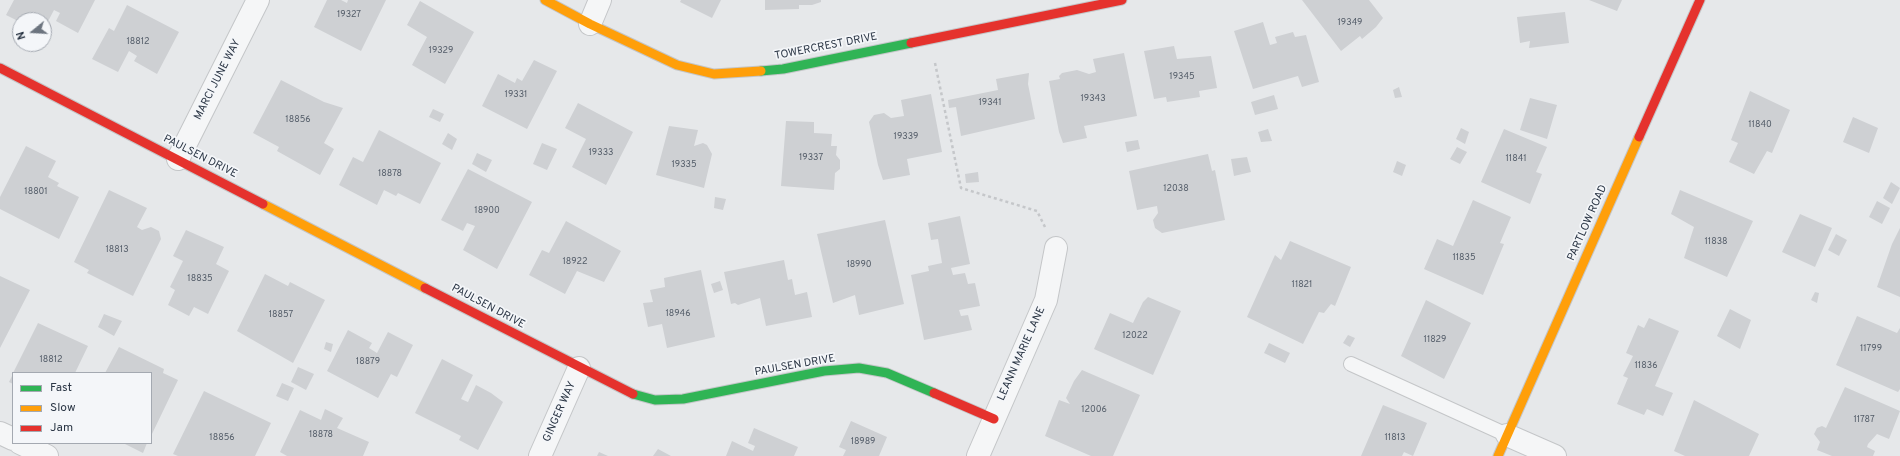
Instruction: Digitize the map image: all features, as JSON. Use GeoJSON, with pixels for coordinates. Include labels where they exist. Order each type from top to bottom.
{"type":"FeatureCollection","features":[{"type":"Feature","properties":{"kind":"street","name":"MARCI JUNE WAY"},"geometry":{"type":"LineString","coordinates":[[178,159],[258,0]]}},
{"type":"Feature","properties":{"kind":"street","name":"TOWERCREST DRIVE"},"geometry":{"type":"LineString","coordinates":[[545,0],[590,24],[677,65],[714,74],[748,73],[783,69],[1122,0]]}},
{"type":"Feature","properties":{"kind":"street"},"geometry":{"type":"LineString","coordinates":[[590,24],[600,0]]}},
{"type":"Feature","properties":{"kind":"street","name":"PARTLOW ROAD"},"geometry":{"type":"LineString","coordinates":[[1498,456],[1700,0]]}},
{"type":"Feature","properties":{"kind":"street","name":"PAULSEN DRIVE"},"geometry":{"type":"LineString","coordinates":[[0,68],[631,394],[655,400],[683,399],[824,371],[859,368],[887,374],[994,419]]}},
{"type":"Feature","properties":{"kind":"street","name":"LEANN MARIE LANE"},"geometry":{"type":"LineString","coordinates":[[978,456],[1046,300],[1056,248]]}},
{"type":"Feature","properties":{"kind":"street","name":"GINGER WAY"},"geometry":{"type":"LineString","coordinates":[[540,456],[579,368]]}},
{"type":"Feature","properties":{"kind":"street"},"geometry":{"type":"LineString","coordinates":[[0,433],[12,439]]}},
{"type":"Feature","properties":{"kind":"street"},"geometry":{"type":"LineString","coordinates":[[1507,435],[1555,456]]}},
{"type":"Feature","properties":{"kind":"street"},"geometry":{"type":"LineString","coordinates":[[22,444],[47,456]]}},
{"type":"Feature","properties":{"kind":"lane"},"geometry":{"type":"LineString","coordinates":[[1352,364],[1507,435]]}},
{"type":"Feature","properties":{"kind":"path"},"geometry":{"type":"LineString","coordinates":[[930,39],[961,188],[1037,211],[1056,248]]}},
{"type":"Feature","properties":{"kind":"building"},"geometry":{"type":"Polygon","coordinates":[[[14,0],[95,0],[78,33],[56,21],[60,13],[54,10],[52,14],[52,12],[12,12],[12,18],[6,15],[14,0]]]}},
{"type":"Feature","properties":{"kind":"building"},"geometry":{"type":"Polygon","coordinates":[[[327,0],[341,0],[347,3],[348,0],[386,0],[361,51],[314,27],[327,0]]]}},
{"type":"Feature","properties":{"kind":"building"},"geometry":{"type":"Polygon","coordinates":[[[681,0],[721,0],[712,18],[680,2],[681,0]]]}},
{"type":"Feature","properties":{"kind":"building"},"geometry":{"type":"Polygon","coordinates":[[[765,0],[821,0],[821,2],[812,5],[799,5],[799,9],[765,10],[765,0]]]}},
{"type":"Feature","properties":{"kind":"building"},"geometry":{"type":"Polygon","coordinates":[[[1302,0],[1369,0],[1383,18],[1376,27],[1362,39],[1360,36],[1341,51],[1302,0]]]}},
{"type":"Feature","properties":{"kind":"building"},"geometry":{"type":"Polygon","coordinates":[[[1589,0],[1622,0],[1617,11],[1589,0]]]}},
{"type":"Feature","properties":{"kind":"building"},"geometry":{"type":"Polygon","coordinates":[[[420,1],[474,32],[445,84],[412,65],[427,37],[407,25],[420,1]]]}},
{"type":"Feature","properties":{"kind":"building"},"geometry":{"type":"Polygon","coordinates":[[[127,5],[179,32],[157,74],[134,61],[137,56],[129,51],[118,72],[92,59],[109,28],[114,31],[127,5]]]}},
{"type":"Feature","properties":{"kind":"building"},"geometry":{"type":"Polygon","coordinates":[[[1565,12],[1569,43],[1529,48],[1530,41],[1520,43],[1517,17],[1565,12]]]}},
{"type":"Feature","properties":{"kind":"building"},"geometry":{"type":"Polygon","coordinates":[[[1263,22],[1270,45],[1277,43],[1275,37],[1293,32],[1295,37],[1306,35],[1319,82],[1302,87],[1298,76],[1253,89],[1234,31],[1263,22]]]}},
{"type":"Feature","properties":{"kind":"building"},"geometry":{"type":"Polygon","coordinates":[[[1174,46],[1177,59],[1211,56],[1217,88],[1199,91],[1200,97],[1167,102],[1166,97],[1154,99],[1144,51],[1174,46]]]}},
{"type":"Feature","properties":{"kind":"building"},"geometry":{"type":"Polygon","coordinates":[[[1124,53],[1137,116],[1084,126],[1087,138],[1063,143],[1059,132],[1049,81],[1060,79],[1059,76],[1062,73],[1077,70],[1089,74],[1096,72],[1093,59],[1124,53]]]}},
{"type":"Feature","properties":{"kind":"building"},"geometry":{"type":"Polygon","coordinates":[[[534,60],[557,71],[527,129],[482,106],[498,74],[515,83],[517,78],[522,81],[534,60]]]}},
{"type":"Feature","properties":{"kind":"building"},"geometry":{"type":"Polygon","coordinates":[[[1029,73],[1028,84],[1035,119],[961,136],[956,107],[949,108],[948,100],[998,90],[996,79],[1029,73]]]}},
{"type":"Feature","properties":{"kind":"building"},"geometry":{"type":"Polygon","coordinates":[[[281,80],[324,102],[343,108],[324,143],[334,149],[320,175],[277,151],[279,147],[253,133],[281,80]]]}},
{"type":"Feature","properties":{"kind":"building"},"geometry":{"type":"Polygon","coordinates":[[[1399,87],[1402,97],[1395,98],[1393,90],[1399,87]]]}},
{"type":"Feature","properties":{"kind":"building"},"geometry":{"type":"Polygon","coordinates":[[[1750,91],[1790,110],[1772,153],[1767,151],[1754,174],[1729,162],[1738,143],[1731,140],[1750,91]]]}},
{"type":"Feature","properties":{"kind":"building"},"geometry":{"type":"Polygon","coordinates":[[[931,94],[942,152],[907,159],[910,175],[883,180],[878,165],[869,122],[874,115],[884,113],[891,118],[904,116],[901,100],[931,94]]]}},
{"type":"Feature","properties":{"kind":"building"},"geometry":{"type":"Polygon","coordinates":[[[1274,95],[1278,109],[1255,115],[1251,102],[1274,95]]]}},
{"type":"Feature","properties":{"kind":"building"},"geometry":{"type":"Polygon","coordinates":[[[1530,98],[1557,105],[1547,139],[1520,130],[1530,98]]]}},
{"type":"Feature","properties":{"kind":"building"},"geometry":{"type":"Polygon","coordinates":[[[578,103],[633,132],[606,185],[572,167],[586,139],[565,128],[578,103]]]}},
{"type":"Feature","properties":{"kind":"building"},"geometry":{"type":"Polygon","coordinates":[[[433,109],[444,114],[440,122],[429,117],[433,109]]]}},
{"type":"Feature","properties":{"kind":"building"},"geometry":{"type":"Polygon","coordinates":[[[1853,117],[1878,128],[1869,153],[1843,142],[1853,117]]]}},
{"type":"Feature","properties":{"kind":"building"},"geometry":{"type":"Polygon","coordinates":[[[786,121],[814,122],[814,133],[832,134],[831,146],[837,146],[836,155],[840,160],[840,169],[835,173],[834,190],[781,186],[786,121]]]}},
{"type":"Feature","properties":{"kind":"building"},"geometry":{"type":"Polygon","coordinates":[[[669,126],[698,130],[694,146],[703,143],[707,145],[712,154],[704,188],[656,175],[669,126]]]}},
{"type":"Feature","properties":{"kind":"building"},"geometry":{"type":"Polygon","coordinates":[[[1461,128],[1469,132],[1465,144],[1456,139],[1461,128]]]}},
{"type":"Feature","properties":{"kind":"building"},"geometry":{"type":"Polygon","coordinates":[[[1268,129],[1272,141],[1261,142],[1258,132],[1268,129]]]}},
{"type":"Feature","properties":{"kind":"building"},"geometry":{"type":"Polygon","coordinates":[[[1504,129],[1547,147],[1536,172],[1542,174],[1530,204],[1481,182],[1504,129]]]}},
{"type":"Feature","properties":{"kind":"building"},"geometry":{"type":"Polygon","coordinates":[[[379,130],[441,163],[420,204],[398,193],[396,196],[384,190],[377,205],[339,185],[353,157],[363,162],[379,130]]]}},
{"type":"Feature","properties":{"kind":"building"},"geometry":{"type":"Polygon","coordinates":[[[448,133],[457,139],[452,150],[442,144],[448,133]]]}},
{"type":"Feature","properties":{"kind":"building"},"geometry":{"type":"Polygon","coordinates":[[[1138,140],[1140,149],[1127,152],[1125,142],[1138,140]]]}},
{"type":"Feature","properties":{"kind":"building"},"geometry":{"type":"Polygon","coordinates":[[[542,143],[557,149],[547,170],[533,164],[542,143]]]}},
{"type":"Feature","properties":{"kind":"building"},"geometry":{"type":"Polygon","coordinates":[[[26,146],[56,161],[48,177],[59,183],[57,186],[79,197],[59,239],[0,209],[0,197],[26,146]]]}},
{"type":"Feature","properties":{"kind":"building"},"geometry":{"type":"Polygon","coordinates":[[[1457,147],[1467,152],[1460,164],[1450,159],[1457,147]]]}},
{"type":"Feature","properties":{"kind":"building"},"geometry":{"type":"Polygon","coordinates":[[[477,153],[492,160],[486,172],[472,164],[477,153]]]}},
{"type":"Feature","properties":{"kind":"building"},"geometry":{"type":"Polygon","coordinates":[[[1208,154],[1212,171],[1215,170],[1225,220],[1162,233],[1155,228],[1153,220],[1158,213],[1157,206],[1137,210],[1129,171],[1208,154]]]}},
{"type":"Feature","properties":{"kind":"building"},"geometry":{"type":"Polygon","coordinates":[[[1247,157],[1251,172],[1234,176],[1231,159],[1247,157]]]}},
{"type":"Feature","properties":{"kind":"building"},"geometry":{"type":"Polygon","coordinates":[[[1397,161],[1406,165],[1402,176],[1393,172],[1397,161]]]}},
{"type":"Feature","properties":{"kind":"building"},"geometry":{"type":"Polygon","coordinates":[[[468,169],[532,202],[497,269],[463,250],[475,226],[467,223],[463,231],[441,220],[468,169]]]}},
{"type":"Feature","properties":{"kind":"building"},"geometry":{"type":"Polygon","coordinates":[[[978,172],[979,182],[966,183],[965,174],[978,172]]]}},
{"type":"Feature","properties":{"kind":"building"},"geometry":{"type":"Polygon","coordinates":[[[1891,182],[1900,188],[1892,204],[1883,198],[1891,182]]]}},
{"type":"Feature","properties":{"kind":"building"},"geometry":{"type":"Polygon","coordinates":[[[109,190],[147,208],[137,227],[142,230],[151,227],[159,231],[161,239],[133,296],[87,273],[89,270],[74,262],[109,190]]]}},
{"type":"Feature","properties":{"kind":"building"},"geometry":{"type":"Polygon","coordinates":[[[1680,190],[1753,221],[1727,277],[1684,258],[1694,227],[1671,214],[1680,190]]]}},
{"type":"Feature","properties":{"kind":"building"},"geometry":{"type":"Polygon","coordinates":[[[715,197],[726,199],[723,210],[714,208],[715,197]]]}},
{"type":"Feature","properties":{"kind":"building"},"geometry":{"type":"Polygon","coordinates":[[[1473,200],[1511,217],[1500,243],[1504,244],[1483,295],[1424,269],[1437,239],[1453,246],[1473,200]]]}},
{"type":"Feature","properties":{"kind":"building"},"geometry":{"type":"Polygon","coordinates":[[[1877,201],[1890,208],[1882,224],[1869,217],[1877,201]]]}},
{"type":"Feature","properties":{"kind":"building"},"geometry":{"type":"Polygon","coordinates":[[[1800,214],[1832,228],[1815,267],[1782,252],[1800,214]]]}},
{"type":"Feature","properties":{"kind":"building"},"geometry":{"type":"Polygon","coordinates":[[[960,216],[970,264],[951,268],[953,275],[965,273],[968,284],[975,283],[980,306],[959,310],[961,316],[968,315],[972,330],[924,340],[911,275],[929,271],[928,266],[942,263],[938,239],[931,240],[928,223],[960,216]]]}},
{"type":"Feature","properties":{"kind":"building"},"geometry":{"type":"Polygon","coordinates":[[[885,220],[904,304],[859,315],[855,295],[833,303],[817,234],[885,220]]]}},
{"type":"Feature","properties":{"kind":"building"},"geometry":{"type":"Polygon","coordinates":[[[566,221],[621,251],[604,282],[577,271],[565,294],[529,275],[542,250],[549,253],[566,221]]]}},
{"type":"Feature","properties":{"kind":"building"},"geometry":{"type":"Polygon","coordinates":[[[1900,228],[1900,297],[1877,287],[1892,244],[1900,228]]]}},
{"type":"Feature","properties":{"kind":"building"},"geometry":{"type":"Polygon","coordinates":[[[186,230],[224,247],[216,264],[229,271],[208,314],[194,307],[189,316],[168,305],[175,290],[170,287],[183,261],[173,256],[186,230]]]}},
{"type":"Feature","properties":{"kind":"building"},"geometry":{"type":"Polygon","coordinates":[[[1836,234],[1847,240],[1839,256],[1828,250],[1836,234]]]}},
{"type":"Feature","properties":{"kind":"building"},"geometry":{"type":"Polygon","coordinates":[[[1290,241],[1351,267],[1335,306],[1331,304],[1324,313],[1319,312],[1303,344],[1247,317],[1275,255],[1281,260],[1290,241]]]}},
{"type":"Feature","properties":{"kind":"building"},"geometry":{"type":"Polygon","coordinates":[[[784,260],[788,280],[792,279],[795,295],[807,292],[812,317],[766,326],[760,298],[738,305],[735,303],[731,304],[724,272],[784,260]]]}},
{"type":"Feature","properties":{"kind":"building"},"geometry":{"type":"Polygon","coordinates":[[[701,270],[715,337],[667,348],[662,324],[648,327],[643,303],[653,302],[650,290],[665,287],[664,278],[701,270]]]}},
{"type":"Feature","properties":{"kind":"building"},"geometry":{"type":"Polygon","coordinates":[[[265,274],[288,286],[290,282],[325,300],[293,363],[237,331],[265,274]]]}},
{"type":"Feature","properties":{"kind":"building"},"geometry":{"type":"Polygon","coordinates":[[[0,276],[30,290],[0,348],[0,276]]]}},
{"type":"Feature","properties":{"kind":"building"},"geometry":{"type":"Polygon","coordinates":[[[720,281],[723,290],[714,293],[711,284],[720,281]]]}},
{"type":"Feature","properties":{"kind":"building"},"geometry":{"type":"Polygon","coordinates":[[[1815,292],[1819,293],[1817,303],[1811,300],[1815,292]]]}},
{"type":"Feature","properties":{"kind":"building"},"geometry":{"type":"Polygon","coordinates":[[[1148,297],[1181,311],[1153,375],[1094,349],[1110,313],[1133,323],[1143,302],[1148,297]]]}},
{"type":"Feature","properties":{"kind":"building"},"geometry":{"type":"Polygon","coordinates":[[[1426,300],[1471,323],[1444,379],[1401,356],[1426,300]]]}},
{"type":"Feature","properties":{"kind":"building"},"geometry":{"type":"Polygon","coordinates":[[[1730,309],[1751,320],[1740,349],[1717,336],[1730,309]]]}},
{"type":"Feature","properties":{"kind":"building"},"geometry":{"type":"Polygon","coordinates":[[[104,314],[122,321],[114,336],[98,327],[104,314]]]}},
{"type":"Feature","properties":{"kind":"building"},"geometry":{"type":"Polygon","coordinates":[[[1857,316],[1897,333],[1900,328],[1900,389],[1898,392],[1836,365],[1857,316]]]}},
{"type":"Feature","properties":{"kind":"building"},"geometry":{"type":"Polygon","coordinates":[[[1649,318],[1679,331],[1655,386],[1673,393],[1663,416],[1647,409],[1644,415],[1617,404],[1628,378],[1623,376],[1633,356],[1626,353],[1638,325],[1644,328],[1649,318]]]}},
{"type":"Feature","properties":{"kind":"building"},"geometry":{"type":"Polygon","coordinates":[[[38,323],[88,346],[75,372],[14,372],[38,323]]]}},
{"type":"Feature","properties":{"kind":"building"},"geometry":{"type":"Polygon","coordinates":[[[348,330],[372,343],[369,348],[377,353],[388,332],[413,345],[397,377],[391,374],[378,398],[327,371],[348,330]]]}},
{"type":"Feature","properties":{"kind":"building"},"geometry":{"type":"Polygon","coordinates":[[[1348,335],[1355,338],[1350,347],[1343,343],[1348,335]]]}},
{"type":"Feature","properties":{"kind":"building"},"geometry":{"type":"Polygon","coordinates":[[[326,342],[333,344],[331,352],[324,349],[326,342]]]}},
{"type":"Feature","properties":{"kind":"building"},"geometry":{"type":"Polygon","coordinates":[[[1269,343],[1290,353],[1285,363],[1264,353],[1269,343]]]}},
{"type":"Feature","properties":{"kind":"building"},"geometry":{"type":"Polygon","coordinates":[[[119,347],[164,369],[163,373],[178,380],[152,434],[152,372],[106,372],[119,347]]]}},
{"type":"Feature","properties":{"kind":"building"},"geometry":{"type":"Polygon","coordinates":[[[442,359],[473,375],[461,399],[468,402],[476,385],[491,393],[503,402],[478,450],[459,440],[461,436],[415,413],[442,359]]]}},
{"type":"Feature","properties":{"kind":"building"},"geometry":{"type":"Polygon","coordinates":[[[298,367],[314,374],[306,390],[291,382],[298,367]]]}},
{"type":"Feature","properties":{"kind":"building"},"geometry":{"type":"Polygon","coordinates":[[[1082,370],[1140,395],[1113,456],[1091,456],[1045,436],[1059,400],[1070,404],[1066,398],[1074,381],[1082,370]]]}},
{"type":"Feature","properties":{"kind":"building"},"geometry":{"type":"Polygon","coordinates":[[[12,376],[12,384],[9,382],[12,376]]]}},
{"type":"Feature","properties":{"kind":"building"},"geometry":{"type":"Polygon","coordinates":[[[282,383],[294,388],[288,401],[276,396],[282,383]]]}},
{"type":"Feature","properties":{"kind":"building"},"geometry":{"type":"Polygon","coordinates":[[[1845,387],[1900,411],[1889,439],[1877,434],[1868,444],[1867,447],[1875,451],[1873,456],[1832,456],[1817,450],[1820,442],[1814,434],[1817,428],[1822,426],[1826,428],[1845,387]]]}},
{"type":"Feature","properties":{"kind":"building"},"geometry":{"type":"Polygon","coordinates":[[[204,391],[271,423],[255,456],[178,456],[173,454],[204,391]]]}},
{"type":"Feature","properties":{"kind":"building"},"geometry":{"type":"Polygon","coordinates":[[[1694,400],[1759,434],[1749,456],[1685,456],[1674,451],[1694,400]]]}},
{"type":"Feature","properties":{"kind":"building"},"geometry":{"type":"Polygon","coordinates":[[[1383,405],[1427,423],[1413,456],[1404,452],[1402,456],[1361,456],[1383,405]]]}},
{"type":"Feature","properties":{"kind":"building"},"geometry":{"type":"Polygon","coordinates":[[[325,409],[343,418],[337,428],[369,442],[363,456],[287,456],[280,452],[300,410],[321,420],[325,409]]]}},
{"type":"Feature","properties":{"kind":"building"},"geometry":{"type":"Polygon","coordinates":[[[851,421],[887,437],[879,456],[843,456],[846,450],[839,447],[851,421]]]}},
{"type":"Feature","properties":{"kind":"building"},"geometry":{"type":"Polygon","coordinates":[[[754,428],[798,447],[794,456],[726,456],[732,441],[753,451],[755,446],[748,443],[754,428]]]}},
{"type":"Feature","properties":{"kind":"building"},"geometry":{"type":"Polygon","coordinates":[[[125,444],[147,444],[143,453],[125,444]]]}},
{"type":"Feature","properties":{"kind":"building"},"geometry":{"type":"Polygon","coordinates":[[[658,449],[671,456],[653,456],[658,449]]]}},
{"type":"Feature","properties":{"kind":"building"},"geometry":{"type":"Polygon","coordinates":[[[599,452],[608,456],[597,456],[599,452]]]}},
{"type":"Feature","properties":{"kind":"traffic: fast"},"geometry":{"type":"LineString","coordinates":[[761,71],[783,69],[911,43]]}},
{"type":"Feature","properties":{"kind":"traffic: fast"},"geometry":{"type":"LineString","coordinates":[[633,394],[655,400],[683,399],[824,371],[859,368],[887,373],[934,393]]}},
{"type":"Feature","properties":{"kind":"traffic: slow"},"geometry":{"type":"LineString","coordinates":[[545,0],[590,24],[677,65],[714,74],[761,71]]}},
{"type":"Feature","properties":{"kind":"traffic: slow"},"geometry":{"type":"LineString","coordinates":[[1498,456],[1639,137]]}},
{"type":"Feature","properties":{"kind":"traffic: slow"},"geometry":{"type":"LineString","coordinates":[[263,204],[425,288]]}},
{"type":"Feature","properties":{"kind":"traffic: jam"},"geometry":{"type":"LineString","coordinates":[[911,43],[1122,0]]}},
{"type":"Feature","properties":{"kind":"traffic: jam"},"geometry":{"type":"LineString","coordinates":[[1639,137],[1700,0]]}},
{"type":"Feature","properties":{"kind":"traffic: jam"},"geometry":{"type":"LineString","coordinates":[[0,68],[263,204]]}},
{"type":"Feature","properties":{"kind":"traffic: jam"},"geometry":{"type":"LineString","coordinates":[[425,288],[633,394]]}},
{"type":"Feature","properties":{"kind":"traffic: jam"},"geometry":{"type":"LineString","coordinates":[[934,393],[994,419]]}}]}
